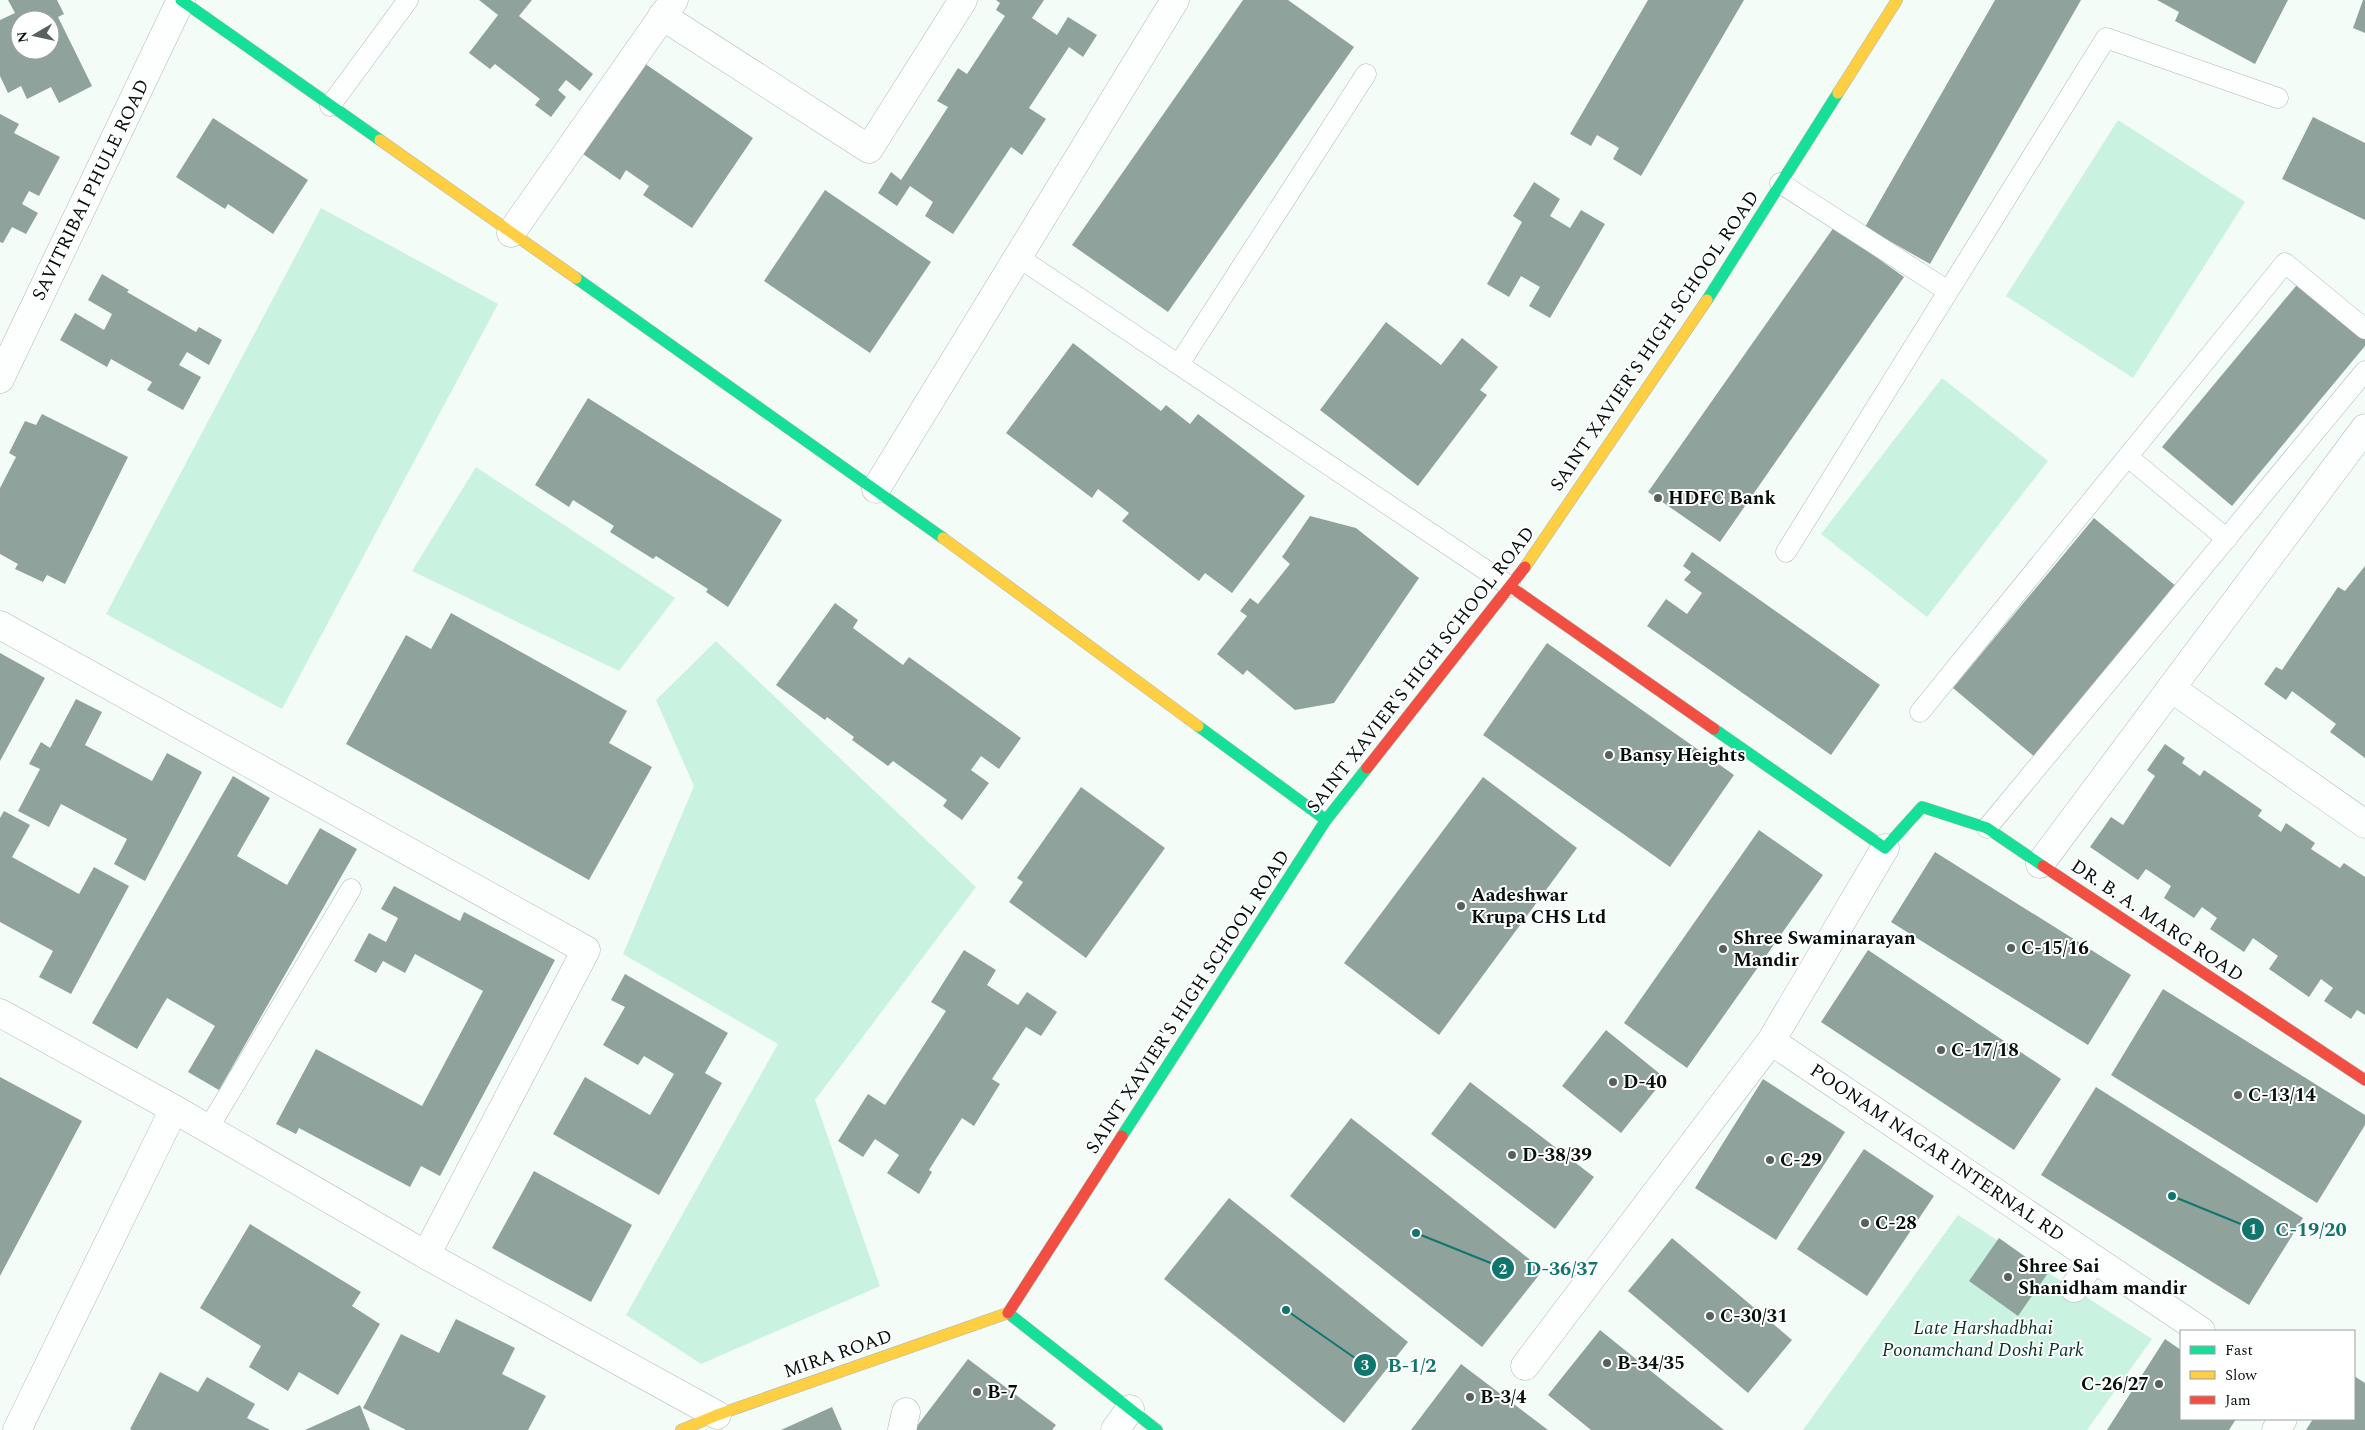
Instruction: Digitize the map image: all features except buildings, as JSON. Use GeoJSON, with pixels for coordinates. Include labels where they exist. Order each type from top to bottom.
{"type":"FeatureCollection","features":[{"type":"Feature","properties":{"kind":"street"},"geometry":{"type":"LineString","coordinates":[[181,0],[876,489],[1326,820]]}},
{"type":"Feature","properties":{"kind":"street","name":"SAVITRIBAI PHULE ROAD"},"geometry":{"type":"LineString","coordinates":[[0,379],[181,0]]}},
{"type":"Feature","properties":{"kind":"street"},"geometry":{"type":"LineString","coordinates":[[511,233],[668,8],[869,149],[963,0]]}},
{"type":"Feature","properties":{"kind":"street"},"geometry":{"type":"LineString","coordinates":[[876,489],[1176,0]]}},
{"type":"Feature","properties":{"kind":"street","name":"SAINT XAVIER'S HIGH SCHOOL ROAD"},"geometry":{"type":"LineString","coordinates":[[1008,1313],[1326,820],[1511,587],[1688,330],[1897,0]]}},
{"type":"Feature","properties":{"kind":"street"},"geometry":{"type":"LineString","coordinates":[[2040,864],[2365,428]]}},
{"type":"Feature","properties":{"kind":"street"},"geometry":{"type":"LineString","coordinates":[[1511,587],[1885,848],[1771,1042],[1525,1366]]}},
{"type":"Feature","properties":{"kind":"street"},"geometry":{"type":"LineString","coordinates":[[0,625],[586,950],[426,1255]]}},
{"type":"Feature","properties":{"kind":"street"},"geometry":{"type":"LineString","coordinates":[[2171,688],[2364,822]]}},
{"type":"Feature","properties":{"kind":"street","name":"DR. B. A. MARG ROAD"},"geometry":{"type":"LineString","coordinates":[[1885,848],[1922,807],[1987,828],[2365,1080]]}},
{"type":"Feature","properties":{"kind":"street"},"geometry":{"type":"LineString","coordinates":[[0,1013],[208,1129],[426,1255],[717,1415]]}},
{"type":"Feature","properties":{"kind":"street","name":"POONAM NAGAR INTERNAL RD"},"geometry":{"type":"LineString","coordinates":[[1771,1042],[2201,1330]]}},
{"type":"Feature","properties":{"kind":"street"},"geometry":{"type":"LineString","coordinates":[[17,1430],[174,1110]]}},
{"type":"Feature","properties":{"kind":"street"},"geometry":{"type":"LineString","coordinates":[[2074,1288],[2093,1258]]}},
{"type":"Feature","properties":{"kind":"street"},"geometry":{"type":"LineString","coordinates":[[1008,1313],[1123,1420],[1156,1430]]}},
{"type":"Feature","properties":{"kind":"street","name":"MIRA ROAD"},"geometry":{"type":"LineString","coordinates":[[681,1430],[717,1415],[1008,1313]]}},
{"type":"Feature","properties":{"kind":"lane"},"geometry":{"type":"LineString","coordinates":[[330,106],[408,0]]}},
{"type":"Feature","properties":{"kind":"lane"},"geometry":{"type":"LineString","coordinates":[[1786,552],[2106,38],[2278,98]]}},
{"type":"Feature","properties":{"kind":"lane"},"geometry":{"type":"LineString","coordinates":[[1179,364],[1366,74]]}},
{"type":"Feature","properties":{"kind":"lane"},"geometry":{"type":"LineString","coordinates":[[1780,184],[1948,291]]}},
{"type":"Feature","properties":{"kind":"lane"},"geometry":{"type":"LineString","coordinates":[[1018,257],[1511,587]]}},
{"type":"Feature","properties":{"kind":"lane"},"geometry":{"type":"LineString","coordinates":[[1920,712],[2285,262],[2365,329]]}},
{"type":"Feature","properties":{"kind":"lane"},"geometry":{"type":"LineString","coordinates":[[1987,828],[2365,371]]}},
{"type":"Feature","properties":{"kind":"lane"},"geometry":{"type":"LineString","coordinates":[[2128,457],[2227,538]]}},
{"type":"Feature","properties":{"kind":"lane"},"geometry":{"type":"LineString","coordinates":[[208,1129],[351,889]]}},
{"type":"Feature","properties":{"kind":"green space"},"geometry":{"type":"Polygon","coordinates":[[[2118,120],[2245,202],[2133,378],[2006,296],[2118,120]]]}},
{"type":"Feature","properties":{"kind":"green space"},"geometry":{"type":"Polygon","coordinates":[[[321,208],[498,304],[282,709],[106,614],[321,208]]]}},
{"type":"Feature","properties":{"kind":"green space"},"geometry":{"type":"Polygon","coordinates":[[[1942,378],[2048,461],[1927,617],[1821,534],[1942,378]]]}},
{"type":"Feature","properties":{"kind":"green space"},"geometry":{"type":"Polygon","coordinates":[[[476,467],[675,598],[619,671],[412,571],[476,467]]]}},
{"type":"Feature","properties":{"kind":"green space"},"geometry":{"type":"Polygon","coordinates":[[[716,641],[976,887],[815,1100],[880,1286],[701,1364],[626,1315],[778,1044],[623,954],[694,786],[656,700],[716,641]]]}},
{"type":"Feature","properties":{"kind":"green space","name":"Late Harshadbhai Poonamchand Doshi Park"},"geometry":{"type":"Polygon","coordinates":[[[1958,1215],[2152,1339],[2087,1430],[1803,1430],[1958,1215]]]}},
{"type":"Feature","properties":{"kind":"traffic: fast"},"geometry":{"type":"LineString","coordinates":[[181,0],[380,140]]}},
{"type":"Feature","properties":{"kind":"traffic: fast"},"geometry":{"type":"LineString","coordinates":[[1707,300],[1838,93]]}},
{"type":"Feature","properties":{"kind":"traffic: fast"},"geometry":{"type":"LineString","coordinates":[[576,278],[943,538]]}},
{"type":"Feature","properties":{"kind":"traffic: fast"},"geometry":{"type":"LineString","coordinates":[[1198,726],[1326,820]]}},
{"type":"Feature","properties":{"kind":"traffic: fast"},"geometry":{"type":"LineString","coordinates":[[1714,729],[1885,848],[1922,807],[1987,828],[2043,866]]}},
{"type":"Feature","properties":{"kind":"traffic: fast"},"geometry":{"type":"LineString","coordinates":[[1122,1136],[1326,820],[1367,768]]}},
{"type":"Feature","properties":{"kind":"traffic: fast"},"geometry":{"type":"LineString","coordinates":[[1008,1313],[1157,1430]]}},
{"type":"Feature","properties":{"kind":"traffic: slow"},"geometry":{"type":"LineString","coordinates":[[1838,93],[1897,0]]}},
{"type":"Feature","properties":{"kind":"traffic: slow"},"geometry":{"type":"LineString","coordinates":[[380,140],[576,278]]}},
{"type":"Feature","properties":{"kind":"traffic: slow"},"geometry":{"type":"LineString","coordinates":[[1525,567],[1707,300]]}},
{"type":"Feature","properties":{"kind":"traffic: slow"},"geometry":{"type":"LineString","coordinates":[[943,538],[1198,726]]}},
{"type":"Feature","properties":{"kind":"traffic: slow"},"geometry":{"type":"LineString","coordinates":[[681,1430],[717,1415],[1008,1313]]}},
{"type":"Feature","properties":{"kind":"traffic: jam"},"geometry":{"type":"LineString","coordinates":[[1367,768],[1525,567]]}},
{"type":"Feature","properties":{"kind":"traffic: jam"},"geometry":{"type":"LineString","coordinates":[[1511,587],[1714,729]]}},
{"type":"Feature","properties":{"kind":"traffic: jam"},"geometry":{"type":"LineString","coordinates":[[2043,866],[2365,1080]]}},
{"type":"Feature","properties":{"kind":"traffic: jam"},"geometry":{"type":"LineString","coordinates":[[1008,1313],[1122,1136]]}},
{"type":"Feature","properties":{"kind":"place","name":"HDFC Bank"},"geometry":{"type":"Point","coordinates":[1658,498]}},
{"type":"Feature","properties":{"kind":"place","name":"Bansy Heights"},"geometry":{"type":"Point","coordinates":[1609,755]}},
{"type":"Feature","properties":{"kind":"place","name":"Aadeshwar Krupa CHS Ltd"},"geometry":{"type":"Point","coordinates":[1461,906]}},
{"type":"Feature","properties":{"kind":"place","name":"C-15/16"},"geometry":{"type":"Point","coordinates":[2011,948]}},
{"type":"Feature","properties":{"kind":"place","name":"Shree Swaminarayan Mandir"},"geometry":{"type":"Point","coordinates":[1723,949]}},
{"type":"Feature","properties":{"kind":"place","name":"C-17/18"},"geometry":{"type":"Point","coordinates":[1941,1050]}},
{"type":"Feature","properties":{"kind":"place","name":"D-40"},"geometry":{"type":"Point","coordinates":[1613,1082]}},
{"type":"Feature","properties":{"kind":"place","name":"C-13/14"},"geometry":{"type":"Point","coordinates":[2238,1095]}},
{"type":"Feature","properties":{"kind":"place","name":"D-38/39"},"geometry":{"type":"Point","coordinates":[1512,1155]}},
{"type":"Feature","properties":{"kind":"place","name":"C-29"},"geometry":{"type":"Point","coordinates":[1770,1160]}},
{"type":"Feature","properties":{"kind":"place","name":"C-19/20"},"geometry":{"type":"Point","coordinates":[2172,1196]}},
{"type":"Feature","properties":{"kind":"place","name":"C-28"},"geometry":{"type":"Point","coordinates":[1865,1223]}},
{"type":"Feature","properties":{"kind":"place","name":"D-36/37"},"geometry":{"type":"Point","coordinates":[1416,1233]}},
{"type":"Feature","properties":{"kind":"place","name":"Shree Sai Shanidham mandir"},"geometry":{"type":"Point","coordinates":[2008,1277]}},
{"type":"Feature","properties":{"kind":"place","name":"B-1/2"},"geometry":{"type":"Point","coordinates":[1286,1310]}},
{"type":"Feature","properties":{"kind":"place","name":"C-30/31"},"geometry":{"type":"Point","coordinates":[1710,1316]}},
{"type":"Feature","properties":{"kind":"place","name":"B-34/35"},"geometry":{"type":"Point","coordinates":[1607,1363]}},
{"type":"Feature","properties":{"kind":"place","name":"C-26/27"},"geometry":{"type":"Point","coordinates":[2159,1384]}},
{"type":"Feature","properties":{"kind":"place","name":"B-7"},"geometry":{"type":"Point","coordinates":[977,1392]}},
{"type":"Feature","properties":{"kind":"place","name":"B-3/4"},"geometry":{"type":"Point","coordinates":[1470,1397]}}]}
